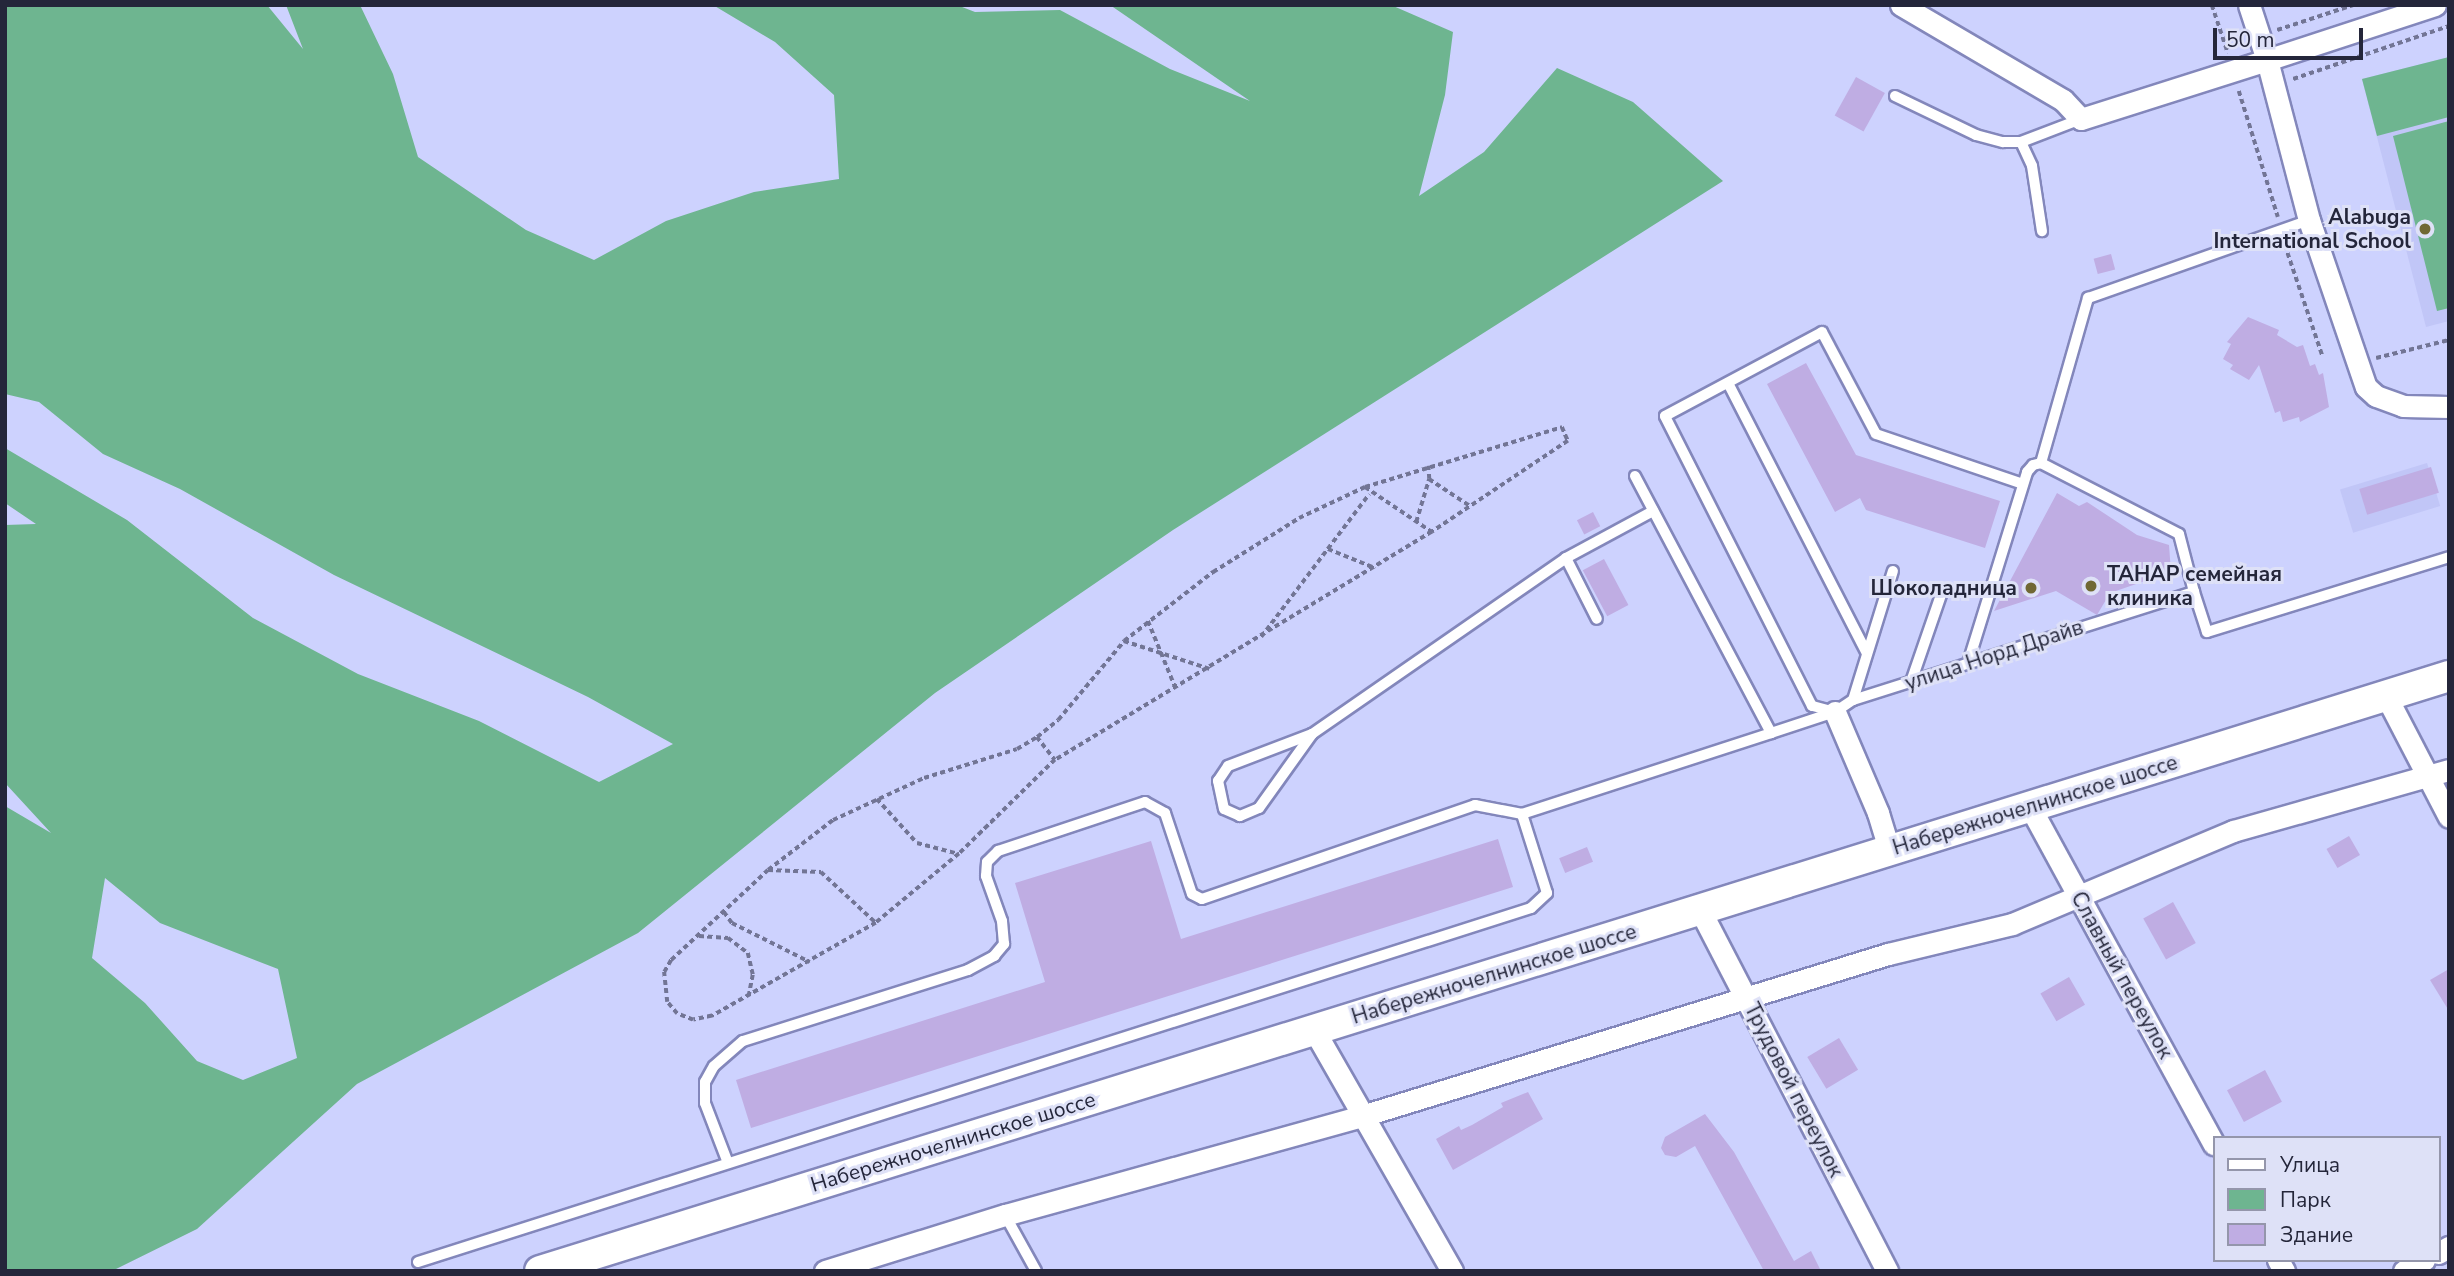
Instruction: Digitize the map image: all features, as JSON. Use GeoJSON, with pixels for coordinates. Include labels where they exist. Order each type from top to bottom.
{"type":"FeatureCollection","features":[{"type":"Feature","properties":{"kind":"main road","name":"Набережночелнинское шоссе"},"geometry":{"type":"LineString","coordinates":[[540,1271],[2449,676]]}},
{"type":"Feature","properties":{"kind":"street"},"geometry":{"type":"LineString","coordinates":[[1901,5],[2063,100],[2081,119],[2234,72],[2435,5]]}},
{"type":"Feature","properties":{"kind":"street"},"geometry":{"type":"LineString","coordinates":[[2249,5],[2267,60],[2309,220],[2366,387],[2388,402],[2449,407]]}},
{"type":"Feature","properties":{"kind":"street"},"geometry":{"type":"LineString","coordinates":[[2386,696],[2449,817]]}},
{"type":"Feature","properties":{"kind":"street"},"geometry":{"type":"LineString","coordinates":[[1835,712],[1878,813],[1889,850]]}},
{"type":"Feature","properties":{"kind":"street"},"geometry":{"type":"LineString","coordinates":[[825,1271],[1005,1215],[1362,1116],[1888,954],[2012,924],[2080,898],[2233,831],[2449,770]]}},
{"type":"Feature","properties":{"kind":"street","name":"Славный переулок"},"geometry":{"type":"LineString","coordinates":[[2030,807],[2212,1139]]}},
{"type":"Feature","properties":{"kind":"street","name":"Трудовой переулок"},"geometry":{"type":"LineString","coordinates":[[1700,909],[1887,1271]]}},
{"type":"Feature","properties":{"kind":"street"},"geometry":{"type":"LineString","coordinates":[[1314,1030],[1452,1271]]}},
{"type":"Feature","properties":{"kind":"street"},"geometry":{"type":"LineString","coordinates":[[2404,1271],[2420,1262]]}},
{"type":"Feature","properties":{"kind":"lane"},"geometry":{"type":"LineString","coordinates":[[1895,96],[1976,135],[2021,142],[2081,119]]}},
{"type":"Feature","properties":{"kind":"lane"},"geometry":{"type":"LineString","coordinates":[[2021,142],[2032,166],[2042,231]]}},
{"type":"Feature","properties":{"kind":"lane"},"geometry":{"type":"LineString","coordinates":[[1968,663],[2026,472],[2041,463],[2088,298],[2309,220]]}},
{"type":"Feature","properties":{"kind":"lane"},"geometry":{"type":"LineString","coordinates":[[1835,712],[1812,706],[1665,416],[1822,332],[1876,434],[2023,484]]}},
{"type":"Feature","properties":{"kind":"lane"},"geometry":{"type":"LineString","coordinates":[[1728,383],[1867,653]]}},
{"type":"Feature","properties":{"kind":"lane"},"geometry":{"type":"LineString","coordinates":[[2041,463],[2179,534],[2207,632],[2449,557]]}},
{"type":"Feature","properties":{"kind":"lane"},"geometry":{"type":"LineString","coordinates":[[1635,476],[1771,733]]}},
{"type":"Feature","properties":{"kind":"lane"},"geometry":{"type":"LineString","coordinates":[[1312,734],[1259,807],[1240,816],[1224,809],[1218,781],[1228,766],[1312,734],[1566,558],[1653,512]]}},
{"type":"Feature","properties":{"kind":"lane"},"geometry":{"type":"LineString","coordinates":[[1566,558],[1597,619]]}},
{"type":"Feature","properties":{"kind":"lane"},"geometry":{"type":"LineString","coordinates":[[1853,700],[1893,571]]}},
{"type":"Feature","properties":{"kind":"lane"},"geometry":{"type":"LineString","coordinates":[[1911,682],[1943,589]]}},
{"type":"Feature","properties":{"kind":"lane","name":"улица Норд Драйв"},"geometry":{"type":"LineString","coordinates":[[1522,814],[1835,712],[1853,700],[2194,592]]}},
{"type":"Feature","properties":{"kind":"lane"},"geometry":{"type":"LineString","coordinates":[[418,1262],[1531,908],[1547,893],[1522,814],[1475,805],[1202,899],[1192,894],[1165,813],[1145,802],[998,851],[987,862],[986,876],[1002,921],[1004,944],[994,956],[968,970],[743,1041],[713,1066],[705,1082],[705,1103],[728,1163]]}},
{"type":"Feature","properties":{"kind":"lane"},"geometry":{"type":"LineString","coordinates":[[1005,1215],[1036,1271]]}},
{"type":"Feature","properties":{"kind":"path"},"geometry":{"type":"LineString","coordinates":[[2212,5],[2323,357]]}},
{"type":"Feature","properties":{"kind":"path"},"geometry":{"type":"LineString","coordinates":[[2274,31],[2353,5]]}},
{"type":"Feature","properties":{"kind":"path"},"geometry":{"type":"LineString","coordinates":[[2286,81],[2449,26]]}},
{"type":"Feature","properties":{"kind":"path"},"geometry":{"type":"LineString","coordinates":[[2376,358],[2449,340]]}},
{"type":"Feature","properties":{"kind":"path"},"geometry":{"type":"LineString","coordinates":[[2373,346],[2379,366]]}},
{"type":"Feature","properties":{"kind":"path"},"geometry":{"type":"LineString","coordinates":[[1562,428],[1568,441],[1375,568],[1055,760],[959,854],[876,923],[712,1016],[692,1020],[677,1014],[667,1002],[664,972],[697,936],[768,870],[833,820],[924,778],[1017,749],[1037,737],[1058,720],[1124,641],[1148,621],[1213,572],[1299,518],[1365,487],[1562,428]]}},
{"type":"Feature","properties":{"kind":"path"},"geometry":{"type":"LineString","coordinates":[[1416,523],[1429,479],[1428,466]]}},
{"type":"Feature","properties":{"kind":"path"},"geometry":{"type":"LineString","coordinates":[[1429,479],[1470,506]]}},
{"type":"Feature","properties":{"kind":"path"},"geometry":{"type":"LineString","coordinates":[[1365,487],[1369,494],[1432,532]]}},
{"type":"Feature","properties":{"kind":"path"},"geometry":{"type":"LineString","coordinates":[[1259,640],[1369,494]]}},
{"type":"Feature","properties":{"kind":"path"},"geometry":{"type":"LineString","coordinates":[[1328,549],[1375,568]]}},
{"type":"Feature","properties":{"kind":"path"},"geometry":{"type":"LineString","coordinates":[[1148,621],[1176,689]]}},
{"type":"Feature","properties":{"kind":"path"},"geometry":{"type":"LineString","coordinates":[[1124,641],[1210,669]]}},
{"type":"Feature","properties":{"kind":"path"},"geometry":{"type":"LineString","coordinates":[[1037,737],[1055,760]]}},
{"type":"Feature","properties":{"kind":"path"},"geometry":{"type":"LineString","coordinates":[[877,799],[917,844],[959,854]]}},
{"type":"Feature","properties":{"kind":"path"},"geometry":{"type":"LineString","coordinates":[[768,870],[821,872],[876,923]]}},
{"type":"Feature","properties":{"kind":"path"},"geometry":{"type":"LineString","coordinates":[[724,912],[732,923],[810,962]]}},
{"type":"Feature","properties":{"kind":"path"},"geometry":{"type":"LineString","coordinates":[[697,936],[728,938],[748,953],[753,975],[749,996]]}},
{"type":"Feature","properties":{"kind":"shaded area","name":"Alabuga International School"},"geometry":{"type":"Polygon","coordinates":[[[2449,57],[2449,321],[2426,327],[2362,79],[2449,57]]]}},
{"type":"Feature","properties":{"kind":"shaded area"},"geometry":{"type":"Polygon","coordinates":[[[2427,463],[2440,506],[2353,533],[2340,490],[2427,463]]]}},
{"type":"Feature","properties":{"kind":"green space"},"geometry":{"type":"Polygon","coordinates":[[[5,5],[267,5],[303,49],[286,5],[360,5],[393,74],[418,157],[526,230],[594,260],[666,221],[754,192],[839,179],[834,95],[775,42],[713,5],[957,5],[975,12],[1060,10],[1170,69],[1250,101],[1110,5],[1391,5],[1453,32],[1445,95],[1419,196],[1484,152],[1557,68],[1633,102],[1723,181],[1173,530],[935,693],[638,933],[357,1084],[197,1229],[112,1271],[6,1271],[5,806],[51,833],[5,783],[5,525],[36,524],[5,503],[5,448],[127,520],[253,618],[358,674],[479,721],[599,782],[673,744],[588,697],[334,575],[180,489],[103,454],[39,402],[5,394],[5,5]],[[105,878],[92,958],[145,1003],[197,1061],[243,1080],[297,1058],[278,969],[160,923],[105,878]]]}},
{"type":"Feature","properties":{"kind":"green space"},"geometry":{"type":"Polygon","coordinates":[[[2449,57],[2449,117],[2377,136],[2362,79],[2449,57]]]}},
{"type":"Feature","properties":{"kind":"green space"},"geometry":{"type":"Polygon","coordinates":[[[2449,121],[2449,308],[2437,311],[2393,136],[2449,121]]]}},
{"type":"Feature","properties":{"kind":"building"},"geometry":{"type":"Polygon","coordinates":[[[1856,77],[1885,93],[1864,131],[1835,115],[1856,77]]]}},
{"type":"Feature","properties":{"kind":"building"},"geometry":{"type":"Polygon","coordinates":[[[2111,254],[2115,269],[2098,274],[2094,259],[2111,254]]]}},
{"type":"Feature","properties":{"kind":"building"},"geometry":{"type":"Polygon","coordinates":[[[2248,317],[2279,330],[2277,335],[2297,347],[2303,345],[2310,366],[2315,364],[2319,375],[2323,373],[2329,407],[2300,422],[2299,417],[2283,422],[2280,411],[2275,413],[2259,365],[2249,380],[2230,369],[2233,365],[2223,359],[2231,344],[2227,342],[2248,317]]]}},
{"type":"Feature","properties":{"kind":"building"},"geometry":{"type":"Polygon","coordinates":[[[1806,363],[1856,455],[2000,501],[1985,548],[1866,510],[1860,498],[1835,512],[1767,384],[1806,363]]]}},
{"type":"Feature","properties":{"kind":"building"},"geometry":{"type":"Polygon","coordinates":[[[2431,467],[2439,493],[2367,515],[2359,489],[2431,467]]]}},
{"type":"Feature","properties":{"kind":"building"},"geometry":{"type":"Polygon","coordinates":[[[2057,493],[2079,506],[2087,502],[2137,535],[2169,545],[2171,572],[2110,593],[2097,615],[2056,591],[1994,611],[2057,493]]]}},
{"type":"Feature","properties":{"kind":"building"},"geometry":{"type":"Polygon","coordinates":[[[1593,512],[1600,526],[1584,534],[1577,520],[1593,512]]]}},
{"type":"Feature","properties":{"kind":"building"},"geometry":{"type":"Polygon","coordinates":[[[1604,559],[1628,605],[1607,616],[1583,570],[1604,559]]]}},
{"type":"Feature","properties":{"kind":"building"},"geometry":{"type":"Polygon","coordinates":[[[2349,836],[2360,855],[2337,868],[2326,849],[2349,836]]]}},
{"type":"Feature","properties":{"kind":"building"},"geometry":{"type":"Polygon","coordinates":[[[1498,839],[1513,887],[751,1128],[736,1080],[1045,982],[1015,883],[1151,841],[1181,939],[1498,839]]]}},
{"type":"Feature","properties":{"kind":"building"},"geometry":{"type":"Polygon","coordinates":[[[1587,847],[1593,862],[1565,873],[1559,858],[1587,847]]]}},
{"type":"Feature","properties":{"kind":"building"},"geometry":{"type":"Polygon","coordinates":[[[2173,902],[2196,943],[2166,960],[2143,918],[2173,902]]]}},
{"type":"Feature","properties":{"kind":"building"},"geometry":{"type":"Polygon","coordinates":[[[2449,969],[2449,1011],[2430,980],[2449,969]]]}},
{"type":"Feature","properties":{"kind":"building"},"geometry":{"type":"Polygon","coordinates":[[[2069,977],[2085,1005],[2056,1021],[2040,994],[2069,977]]]}},
{"type":"Feature","properties":{"kind":"building"},"geometry":{"type":"Polygon","coordinates":[[[1839,1038],[1858,1070],[1826,1089],[1807,1057],[1839,1038]]]}},
{"type":"Feature","properties":{"kind":"building"},"geometry":{"type":"Polygon","coordinates":[[[2265,1070],[2282,1102],[2244,1122],[2227,1090],[2265,1070]]]}},
{"type":"Feature","properties":{"kind":"building"},"geometry":{"type":"Polygon","coordinates":[[[1528,1092],[1543,1119],[1453,1170],[1436,1139],[1459,1126],[1461,1130],[1472,1125],[1503,1107],[1501,1103],[1528,1092]]]}},
{"type":"Feature","properties":{"kind":"building"},"geometry":{"type":"Polygon","coordinates":[[[1705,1114],[1734,1152],[1794,1261],[1811,1251],[1821,1271],[1764,1271],[1695,1146],[1676,1157],[1665,1155],[1661,1148],[1665,1137],[1705,1114]]]}},
{"type":"Feature","properties":{"kind":"place","name":"Alabuga International School"},"geometry":{"type":"Point","coordinates":[2425,229]}},
{"type":"Feature","properties":{"kind":"place","name":"ТАНАР семейная клиника"},"geometry":{"type":"Point","coordinates":[2091,586]}},
{"type":"Feature","properties":{"kind":"place","name":"Шоколадница"},"geometry":{"type":"Point","coordinates":[2031,588]}}]}
